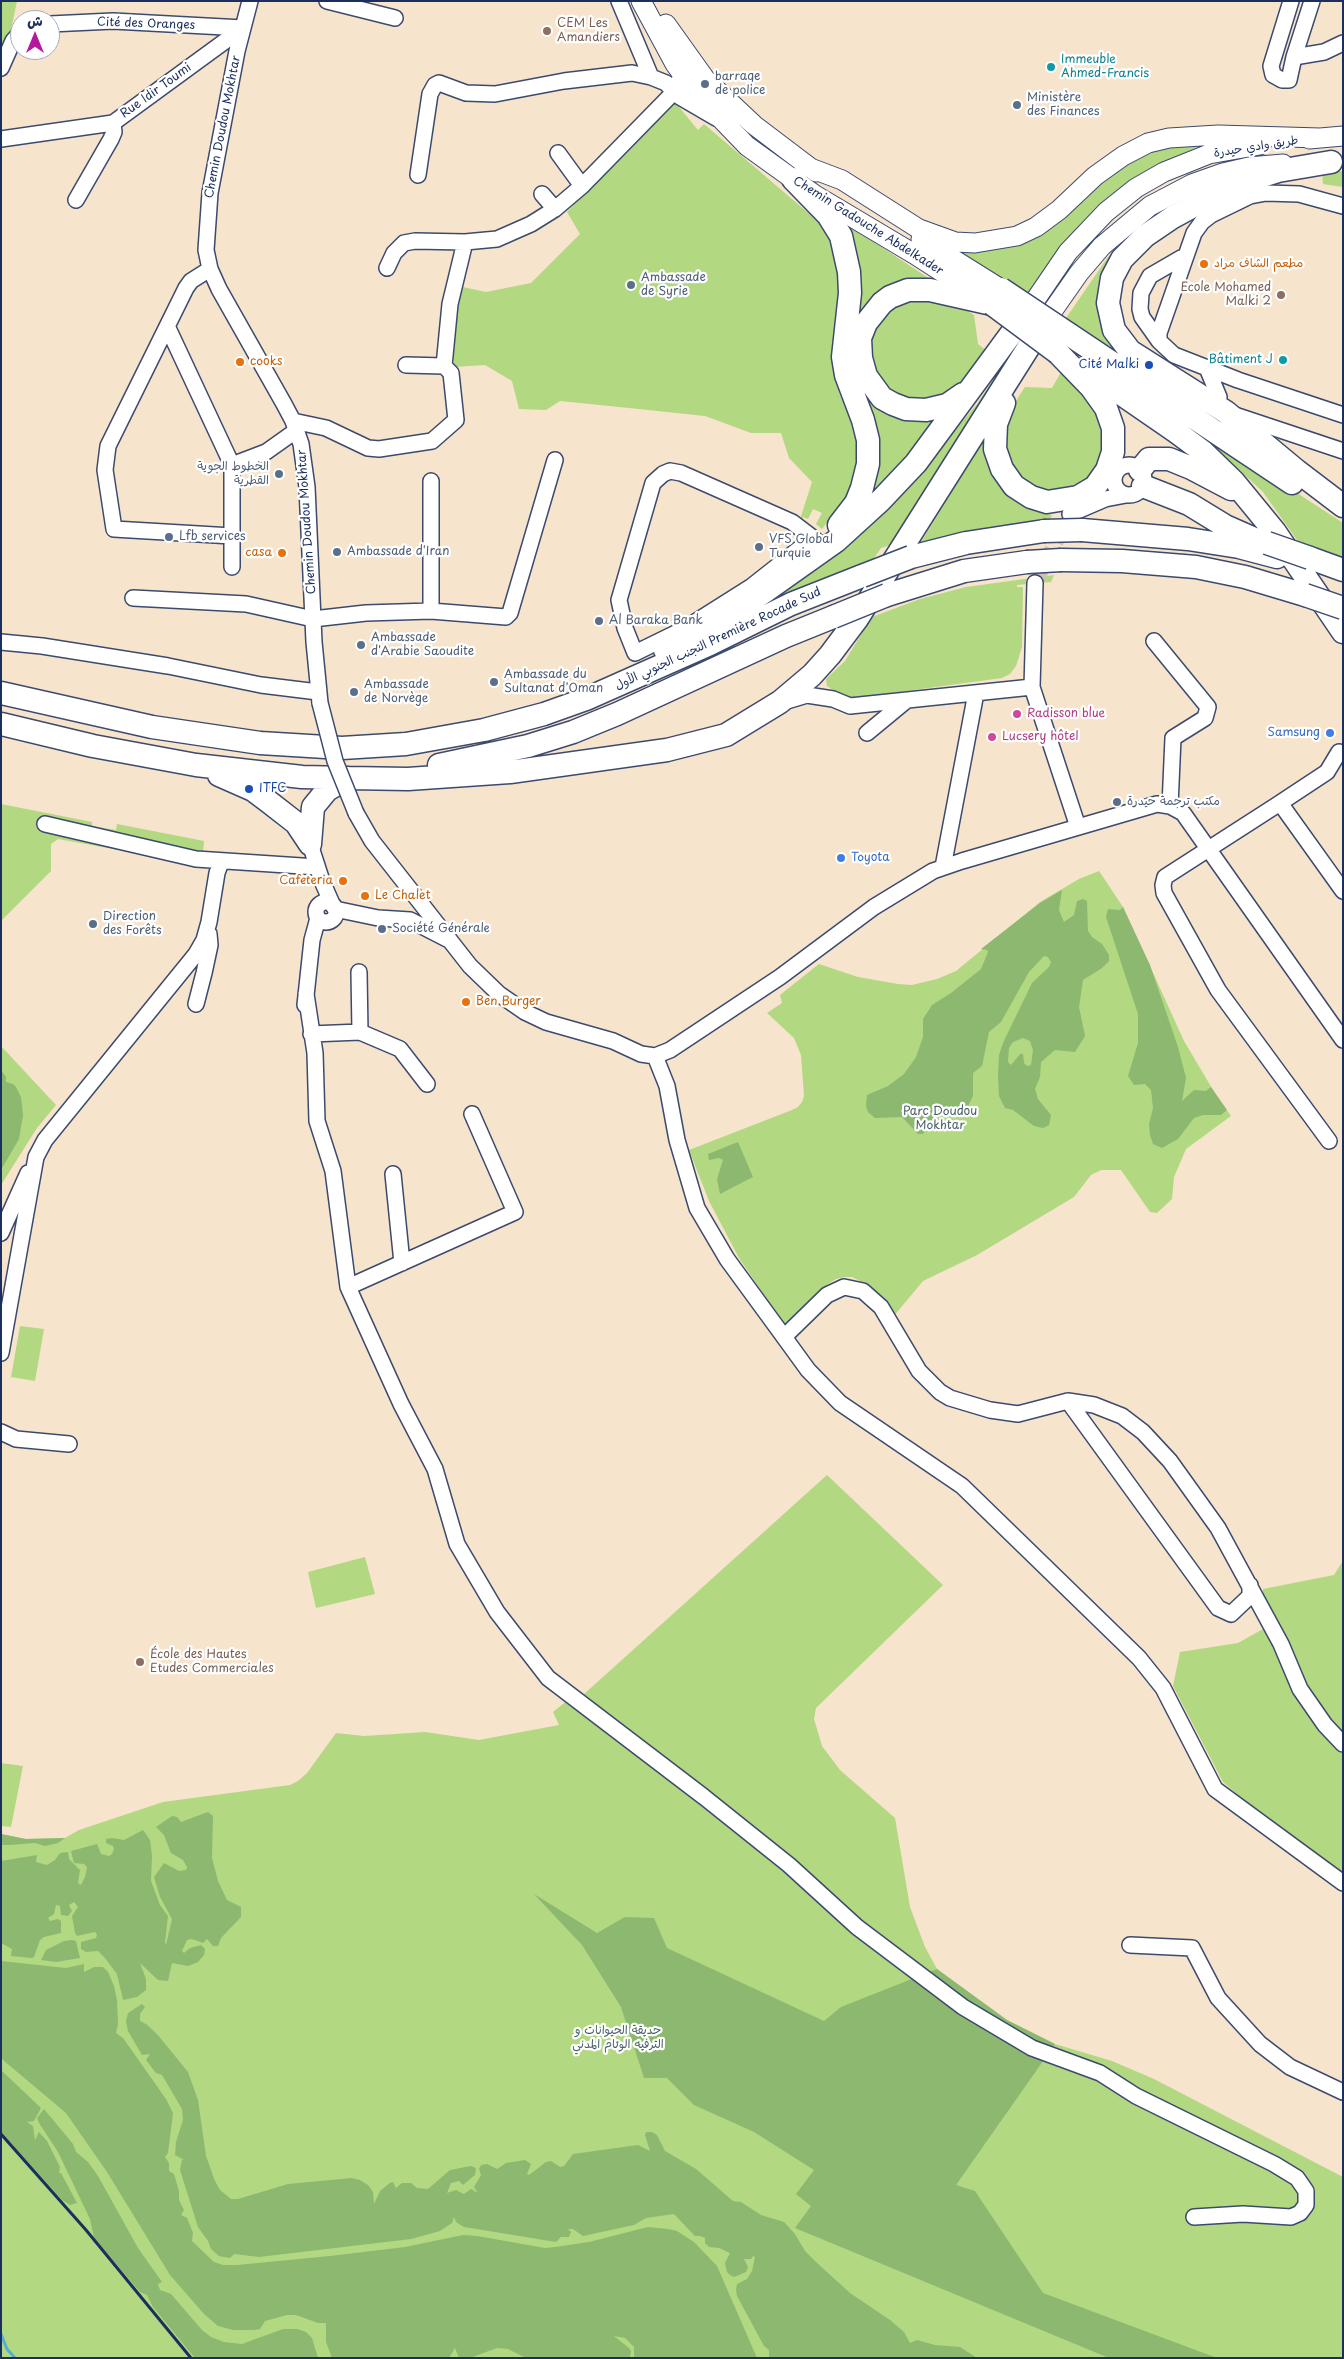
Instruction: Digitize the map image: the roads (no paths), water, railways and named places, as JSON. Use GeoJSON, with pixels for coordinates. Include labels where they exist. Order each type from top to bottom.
{"type":"FeatureCollection","features":[{"type":"Feature","properties":{"kind":"highway"},"geometry":{"type":"LineString","coordinates":[[1337,162],[1263,175],[1230,186],[1188,208],[1145,236],[1116,266],[1110,286],[1109,313],[1114,330],[1130,352],[1221,408],[1297,471],[1343,506]]}},
{"type":"Feature","properties":{"kind":"highway"},"geometry":{"type":"LineString","coordinates":[[764,592],[856,503],[868,464],[868,440],[864,420],[846,375],[843,357],[850,293],[849,272],[841,236],[799,172]]}},
{"type":"Feature","properties":{"kind":"highway"},"geometry":{"type":"LineString","coordinates":[[1034,320],[964,393],[947,405],[926,410],[906,409],[882,398],[873,388],[863,368],[860,338],[871,317],[890,297],[908,290],[996,296],[1064,344],[1343,517]]}},
{"type":"Feature","properties":{"kind":"highway"},"geometry":{"type":"LineString","coordinates":[[1034,320],[1028,361],[999,414],[994,433],[995,449],[1007,477],[1014,486],[1031,497],[1047,502],[1070,499],[1087,494],[1111,472],[1114,438],[1110,417],[1064,344]]}},
{"type":"Feature","properties":{"kind":"highway"},"geometry":{"type":"LineString","coordinates":[[501,725],[653,657],[727,616],[836,541],[881,500],[916,463],[1034,320]]}},
{"type":"Feature","properties":{"kind":"highway"},"geometry":{"type":"LineString","coordinates":[[310,844],[313,807],[327,790],[348,778],[433,778],[510,772],[639,755],[713,739],[737,729],[768,711],[812,675],[830,655],[857,619],[1034,320]]}},
{"type":"Feature","properties":{"kind":"highway"},"geometry":{"type":"LineString","coordinates":[[1064,344],[1118,391],[1202,452],[1234,482],[1265,520],[1343,632]]}},
{"type":"Feature","properties":{"kind":"highway"},"geometry":{"type":"LineString","coordinates":[[1265,520],[1232,490],[1179,462],[1155,458],[1144,462],[1136,484],[1189,504],[1231,529],[1272,550]]}},
{"type":"Feature","properties":{"kind":"highway","name":"التجنب الجنوبي الأول Première Rocade Sud"},"geometry":{"type":"LineString","coordinates":[[1,693],[182,733],[260,743],[322,747],[368,747],[406,744],[501,725],[544,714],[603,693],[791,604],[911,557],[966,543],[1044,531],[1082,530],[1188,538],[1240,547],[1272,550],[1315,565],[1343,580]]}},
{"type":"Feature","properties":{"kind":"highway","name":"التجنب الجنوبي الأول Première Rocade Sud"},"geometry":{"type":"LineString","coordinates":[[1,724],[93,746],[173,761],[240,771],[348,778],[441,765],[494,754],[566,734],[617,714],[779,639],[886,595],[964,571],[1028,562],[1061,560],[1122,560],[1196,567],[1245,577],[1343,608]]}},
{"type":"Feature","properties":{"kind":"highway"},"geometry":{"type":"LineString","coordinates":[[1315,565],[1343,570]]}},
{"type":"Feature","properties":{"kind":"highway"},"geometry":{"type":"LineString","coordinates":[[173,761],[223,776],[253,790],[296,823],[310,844]]}},
{"type":"Feature","properties":{"kind":"main road","name":"Chemin Gadouche Abdelkader"},"geometry":{"type":"LineString","coordinates":[[641,1],[681,72],[695,92],[747,146],[799,172],[996,296]]}},
{"type":"Feature","properties":{"kind":"main road","name":"Chemin Gadouche Abdelkader"},"geometry":{"type":"LineString","coordinates":[[654,1],[665,23],[706,80],[754,125],[799,172]]}},
{"type":"Feature","properties":{"kind":"main road"},"geometry":{"type":"LineString","coordinates":[[799,172],[842,180],[919,229],[955,242],[974,243],[1017,236],[1036,227],[1059,210],[1095,176],[1123,156],[1148,143],[1169,138],[1218,135],[1320,138]]}},
{"type":"Feature","properties":{"kind":"main road","name":"طريق وادي حيدرة"},"geometry":{"type":"LineString","coordinates":[[1034,320],[1068,252],[1106,212],[1136,188],[1164,172],[1209,154],[1234,149],[1343,136]]}},
{"type":"Feature","properties":{"kind":"main road","name":"طريق وادي حيدرة"},"geometry":{"type":"LineString","coordinates":[[1034,320],[1102,246],[1150,206],[1171,194],[1210,177],[1234,170],[1262,165],[1337,162]]}},
{"type":"Feature","properties":{"kind":"street","name":"Chemin Doudou Mokhtar"},"geometry":{"type":"LineString","coordinates":[[250,1],[209,202],[206,243],[210,270],[222,297],[295,426],[305,473],[319,698],[335,760],[356,813],[367,834],[470,966],[494,989],[525,1012],[546,1022],[613,1041],[641,1054],[655,1056]]}},
{"type":"Feature","properties":{"kind":"street"},"geometry":{"type":"LineString","coordinates":[[327,1],[359,5],[395,18]]}},
{"type":"Feature","properties":{"kind":"street"},"geometry":{"type":"LineString","coordinates":[[619,1],[651,76]]}},
{"type":"Feature","properties":{"kind":"street"},"geometry":{"type":"LineString","coordinates":[[1291,1],[1271,66],[1273,75],[1282,80],[1289,80],[1294,57],[1312,1]]}},
{"type":"Feature","properties":{"kind":"street","name":"Cité des Oranges"},"geometry":{"type":"LineString","coordinates":[[60,24],[113,21],[243,28]]}},
{"type":"Feature","properties":{"kind":"street","name":"Rue Idir Toumi"},"geometry":{"type":"LineString","coordinates":[[1,139],[113,123],[243,28]]}},
{"type":"Feature","properties":{"kind":"street"},"geometry":{"type":"LineString","coordinates":[[1324,52],[1343,43]]}},
{"type":"Feature","properties":{"kind":"street"},"geometry":{"type":"LineString","coordinates":[[1,68],[10,48]]}},
{"type":"Feature","properties":{"kind":"street"},"geometry":{"type":"LineString","coordinates":[[1294,57],[1324,52],[1343,52]]}},
{"type":"Feature","properties":{"kind":"street"},"geometry":{"type":"LineString","coordinates":[[386,268],[394,254],[404,243],[415,241],[465,242],[497,239],[513,234],[555,209],[582,186],[674,92],[681,72]]}},
{"type":"Feature","properties":{"kind":"street"},"geometry":{"type":"LineString","coordinates":[[418,175],[430,94],[435,85],[439,83],[466,93],[495,94],[547,84],[632,73],[651,76],[666,83],[674,92],[703,112],[721,121]]}},
{"type":"Feature","properties":{"kind":"street"},"geometry":{"type":"LineString","coordinates":[[76,200],[111,139],[114,132],[113,123]]}},
{"type":"Feature","properties":{"kind":"street"},"geometry":{"type":"LineString","coordinates":[[558,153],[582,186]]}},
{"type":"Feature","properties":{"kind":"street"},"geometry":{"type":"LineString","coordinates":[[1159,341],[1160,325],[1178,275],[1194,233],[1202,222],[1241,200],[1258,194],[1276,192],[1310,196],[1343,206]]}},
{"type":"Feature","properties":{"kind":"street"},"geometry":{"type":"LineString","coordinates":[[542,194],[555,209]]}},
{"type":"Feature","properties":{"kind":"street"},"geometry":{"type":"LineString","coordinates":[[1178,275],[1188,232],[1188,208]]}},
{"type":"Feature","properties":{"kind":"street"},"geometry":{"type":"LineString","coordinates":[[444,366],[450,304],[465,242]]}},
{"type":"Feature","properties":{"kind":"street"},"geometry":{"type":"LineString","coordinates":[[1181,258],[1162,267],[1150,276],[1141,293],[1140,309],[1142,317],[1159,341],[1174,354],[1207,368],[1343,414]]}},
{"type":"Feature","properties":{"kind":"street"},"geometry":{"type":"LineString","coordinates":[[210,270],[191,281],[108,446],[105,470],[114,529],[232,536]]}},
{"type":"Feature","properties":{"kind":"street"},"geometry":{"type":"LineString","coordinates":[[168,328],[232,465],[232,567]]}},
{"type":"Feature","properties":{"kind":"street"},"geometry":{"type":"LineString","coordinates":[[232,465],[266,452],[295,426],[326,428],[368,448],[379,449],[432,441],[456,420],[451,373],[444,366],[406,365]]}},
{"type":"Feature","properties":{"kind":"street"},"geometry":{"type":"LineString","coordinates":[[1207,368],[1220,397],[1221,408],[1343,451]]}},
{"type":"Feature","properties":{"kind":"street"},"geometry":{"type":"LineString","coordinates":[[133,598],[246,604],[313,619],[431,611],[506,618],[510,613],[555,460]]}},
{"type":"Feature","properties":{"kind":"street"},"geometry":{"type":"LineString","coordinates":[[1131,465],[1136,484],[1121,493],[1115,485],[1111,472],[1131,465]]}},
{"type":"Feature","properties":{"kind":"street"},"geometry":{"type":"LineString","coordinates":[[670,471],[681,474],[792,522],[817,541],[752,586],[684,629],[635,653],[624,628],[619,600],[653,483],[663,474],[670,471]]}},
{"type":"Feature","properties":{"kind":"street"},"geometry":{"type":"LineString","coordinates":[[431,481],[431,611]]}},
{"type":"Feature","properties":{"kind":"street"},"geometry":{"type":"LineString","coordinates":[[1087,494],[1070,514],[1136,484]]}},
{"type":"Feature","properties":{"kind":"street"},"geometry":{"type":"LineString","coordinates":[[1035,583],[1032,687],[1078,827]]}},
{"type":"Feature","properties":{"kind":"street"},"geometry":{"type":"LineString","coordinates":[[1154,640],[1208,707],[1205,718],[1174,738],[1170,806]]}},
{"type":"Feature","properties":{"kind":"street"},"geometry":{"type":"LineString","coordinates":[[1,642],[42,646],[168,666],[319,698]]}},
{"type":"Feature","properties":{"kind":"street"},"geometry":{"type":"LineString","coordinates":[[768,711],[798,696],[807,695],[833,699],[850,706],[1032,687]]}},
{"type":"Feature","properties":{"kind":"street"},"geometry":{"type":"LineString","coordinates":[[943,867],[976,693]]}},
{"type":"Feature","properties":{"kind":"street"},"geometry":{"type":"LineString","coordinates":[[866,733],[907,700]]}},
{"type":"Feature","properties":{"kind":"street"},"geometry":{"type":"LineString","coordinates":[[1329,1141],[1218,990],[1164,893],[1163,885],[1165,876],[1327,772],[1339,752]]}},
{"type":"Feature","properties":{"kind":"street"},"geometry":{"type":"LineString","coordinates":[[1280,803],[1343,891]]}},
{"type":"Feature","properties":{"kind":"street"},"geometry":{"type":"LineString","coordinates":[[1343,1040],[1183,813],[1170,806],[1156,804],[943,867],[874,907],[765,987],[670,1050],[655,1056],[667,1086],[677,1140],[697,1208],[727,1258],[808,1370],[840,1403],[962,1486],[1139,1658],[1164,1688],[1215,1789],[1343,1883]]}},
{"type":"Feature","properties":{"kind":"street"},"geometry":{"type":"LineString","coordinates":[[45,824],[196,859],[319,874]]}},
{"type":"Feature","properties":{"kind":"street"},"geometry":{"type":"LineString","coordinates":[[310,844],[328,913],[312,940],[306,994],[306,1036],[315,1053],[317,1121],[333,1171],[348,1287],[401,1404],[434,1469],[457,1544],[497,1612],[548,1678],[781,1858],[857,1927],[963,2006],[1032,2048],[1100,2073],[1136,2096],[1274,2164],[1297,2178],[1306,2191],[1306,2205],[1300,2213],[1291,2217],[1243,2214],[1194,2217]]}},
{"type":"Feature","properties":{"kind":"street"},"geometry":{"type":"LineString","coordinates":[[1,1234],[36,1157],[51,1133],[196,954],[204,940],[209,922],[217,873],[221,862]]}},
{"type":"Feature","properties":{"kind":"street"},"geometry":{"type":"LineString","coordinates":[[392,866],[407,900],[410,920]]}},
{"type":"Feature","properties":{"kind":"street"},"geometry":{"type":"LineString","coordinates":[[328,913],[410,920],[451,940]]}},
{"type":"Feature","properties":{"kind":"street"},"geometry":{"type":"LineString","coordinates":[[196,1004],[210,945],[209,922]]}},
{"type":"Feature","properties":{"kind":"street"},"geometry":{"type":"LineString","coordinates":[[359,972],[360,1032]]}},
{"type":"Feature","properties":{"kind":"street"},"geometry":{"type":"LineString","coordinates":[[306,1036],[360,1032],[400,1049],[427,1084]]}},
{"type":"Feature","properties":{"kind":"street"},"geometry":{"type":"LineString","coordinates":[[348,1287],[515,1212],[472,1114]]}},
{"type":"Feature","properties":{"kind":"street"},"geometry":{"type":"LineString","coordinates":[[1,1353],[36,1157]]}},
{"type":"Feature","properties":{"kind":"street"},"geometry":{"type":"LineString","coordinates":[[393,1174],[402,1263]]}},
{"type":"Feature","properties":{"kind":"street"},"geometry":{"type":"LineString","coordinates":[[784,1338],[827,1295],[844,1287],[863,1291],[881,1307],[919,1371],[940,1392],[950,1398],[990,1410],[1018,1414],[1068,1401],[1094,1405],[1122,1416],[1143,1432],[1170,1462],[1218,1528],[1281,1644],[1300,1689],[1325,1725],[1343,1744]]}},
{"type":"Feature","properties":{"kind":"street"},"geometry":{"type":"LineString","coordinates":[[1068,1401],[1218,1608],[1231,1614],[1250,1596],[1250,1585]]}},
{"type":"Feature","properties":{"kind":"street"},"geometry":{"type":"LineString","coordinates":[[1,1432],[16,1439],[69,1444]]}},
{"type":"Feature","properties":{"kind":"street"},"geometry":{"type":"LineString","coordinates":[[1130,1944],[1192,1948],[1218,1998],[1260,2044],[1290,2067],[1343,2092]]}},
{"type":"Feature","properties":{"kind":"waterway"},"geometry":{"type":"LineString","coordinates":[[1,2334],[7,2349],[15,2358]]}},
{"type":"Feature","properties":{"kind":"tunnel"},"geometry":{"type":"LineString","coordinates":[[1035,583],[1065,524]]}},
{"type":"Feature","properties":{"kind":"railway"},"geometry":{"type":"LineString","coordinates":[[1,2134],[86,2230],[191,2358]]}},
{"type":"Feature","properties":{"kind":"place","name":"CEM Les Amandiers"},"geometry":{"type":"Point","coordinates":[547,31]}},
{"type":"Feature","properties":{"kind":"place","name":"Immeuble Ahmed-Francis"},"geometry":{"type":"Point","coordinates":[1051,67]}},
{"type":"Feature","properties":{"kind":"place","name":"barrage de police"},"geometry":{"type":"Point","coordinates":[705,84]}},
{"type":"Feature","properties":{"kind":"place","name":"Ministère des Finances"},"geometry":{"type":"Point","coordinates":[1017,105]}},
{"type":"Feature","properties":{"kind":"place","name":"مطعم الشاف مراد"},"geometry":{"type":"Point","coordinates":[1204,264]}},
{"type":"Feature","properties":{"kind":"place","name":"Ambassade de Syrie"},"geometry":{"type":"Point","coordinates":[631,285]}},
{"type":"Feature","properties":{"kind":"place","name":"Ecole Mohamed Malki 2"},"geometry":{"type":"Point","coordinates":[1281,295]}},
{"type":"Feature","properties":{"kind":"place","name":"Bâtiment J"},"geometry":{"type":"Point","coordinates":[1283,360]}},
{"type":"Feature","properties":{"kind":"place","name":"cooks"},"geometry":{"type":"Point","coordinates":[240,362]}},
{"type":"Feature","properties":{"kind":"place","name":"Cité Malki"},"geometry":{"type":"Point","coordinates":[1149,365]}},
{"type":"Feature","properties":{"kind":"place","name":"الخطوط الجوية القطرية"},"geometry":{"type":"Point","coordinates":[279,474]}},
{"type":"Feature","properties":{"kind":"place","name":"Lfb services"},"geometry":{"type":"Point","coordinates":[169,537]}},
{"type":"Feature","properties":{"kind":"place","name":"VFS Global Turquie"},"geometry":{"type":"Point","coordinates":[759,547]}},
{"type":"Feature","properties":{"kind":"place","name":"Ambassade d'Iran"},"geometry":{"type":"Point","coordinates":[337,552]}},
{"type":"Feature","properties":{"kind":"place","name":"casa"},"geometry":{"type":"Point","coordinates":[282,553]}},
{"type":"Feature","properties":{"kind":"place","name":"Al Baraka Bank"},"geometry":{"type":"Point","coordinates":[599,621]}},
{"type":"Feature","properties":{"kind":"place","name":"Ambassade d'Arabie Saoudite"},"geometry":{"type":"Point","coordinates":[361,645]}},
{"type":"Feature","properties":{"kind":"place","name":"Ambassade du Sultanat d'Oman"},"geometry":{"type":"Point","coordinates":[494,682]}},
{"type":"Feature","properties":{"kind":"place","name":"Ambassade de Norvège"},"geometry":{"type":"Point","coordinates":[354,692]}},
{"type":"Feature","properties":{"kind":"place","name":"Radisson blue"},"geometry":{"type":"Point","coordinates":[1017,714]}},
{"type":"Feature","properties":{"kind":"place","name":"Samsung"},"geometry":{"type":"Point","coordinates":[1330,733]}},
{"type":"Feature","properties":{"kind":"place","name":"Lucsery hôtel"},"geometry":{"type":"Point","coordinates":[992,737]}},
{"type":"Feature","properties":{"kind":"place","name":"ITFC"},"geometry":{"type":"Point","coordinates":[249,789]}},
{"type":"Feature","properties":{"kind":"place","name":"مكتب ترجمة حيدرة"},"geometry":{"type":"Point","coordinates":[1117,802]}},
{"type":"Feature","properties":{"kind":"place","name":"Toyota"},"geometry":{"type":"Point","coordinates":[841,858]}},
{"type":"Feature","properties":{"kind":"place","name":"Cafeteria"},"geometry":{"type":"Point","coordinates":[343,881]}},
{"type":"Feature","properties":{"kind":"place","name":"Le Chalet"},"geometry":{"type":"Point","coordinates":[365,896]}},
{"type":"Feature","properties":{"kind":"place","name":"Direction des Forêts"},"geometry":{"type":"Point","coordinates":[93,924]}},
{"type":"Feature","properties":{"kind":"place","name":"Société Générale"},"geometry":{"type":"Point","coordinates":[382,929]}},
{"type":"Feature","properties":{"kind":"place","name":"Ben Burger"},"geometry":{"type":"Point","coordinates":[466,1002]}},
{"type":"Feature","properties":{"kind":"place","name":"École des Hautes Etudes Commerciales"},"geometry":{"type":"Point","coordinates":[140,1662]}},
{"type":"Feature","properties":{"kind":"park label","name":"Parc Doudou Mokhtar"},"geometry":{"type":"Point","coordinates":[940,1119]}},
{"type":"Feature","properties":{"kind":"park label","name":"حديقة الحيوانات و الترفيه الوئام المدني"},"geometry":{"type":"Point","coordinates":[618,2038]}}]}
